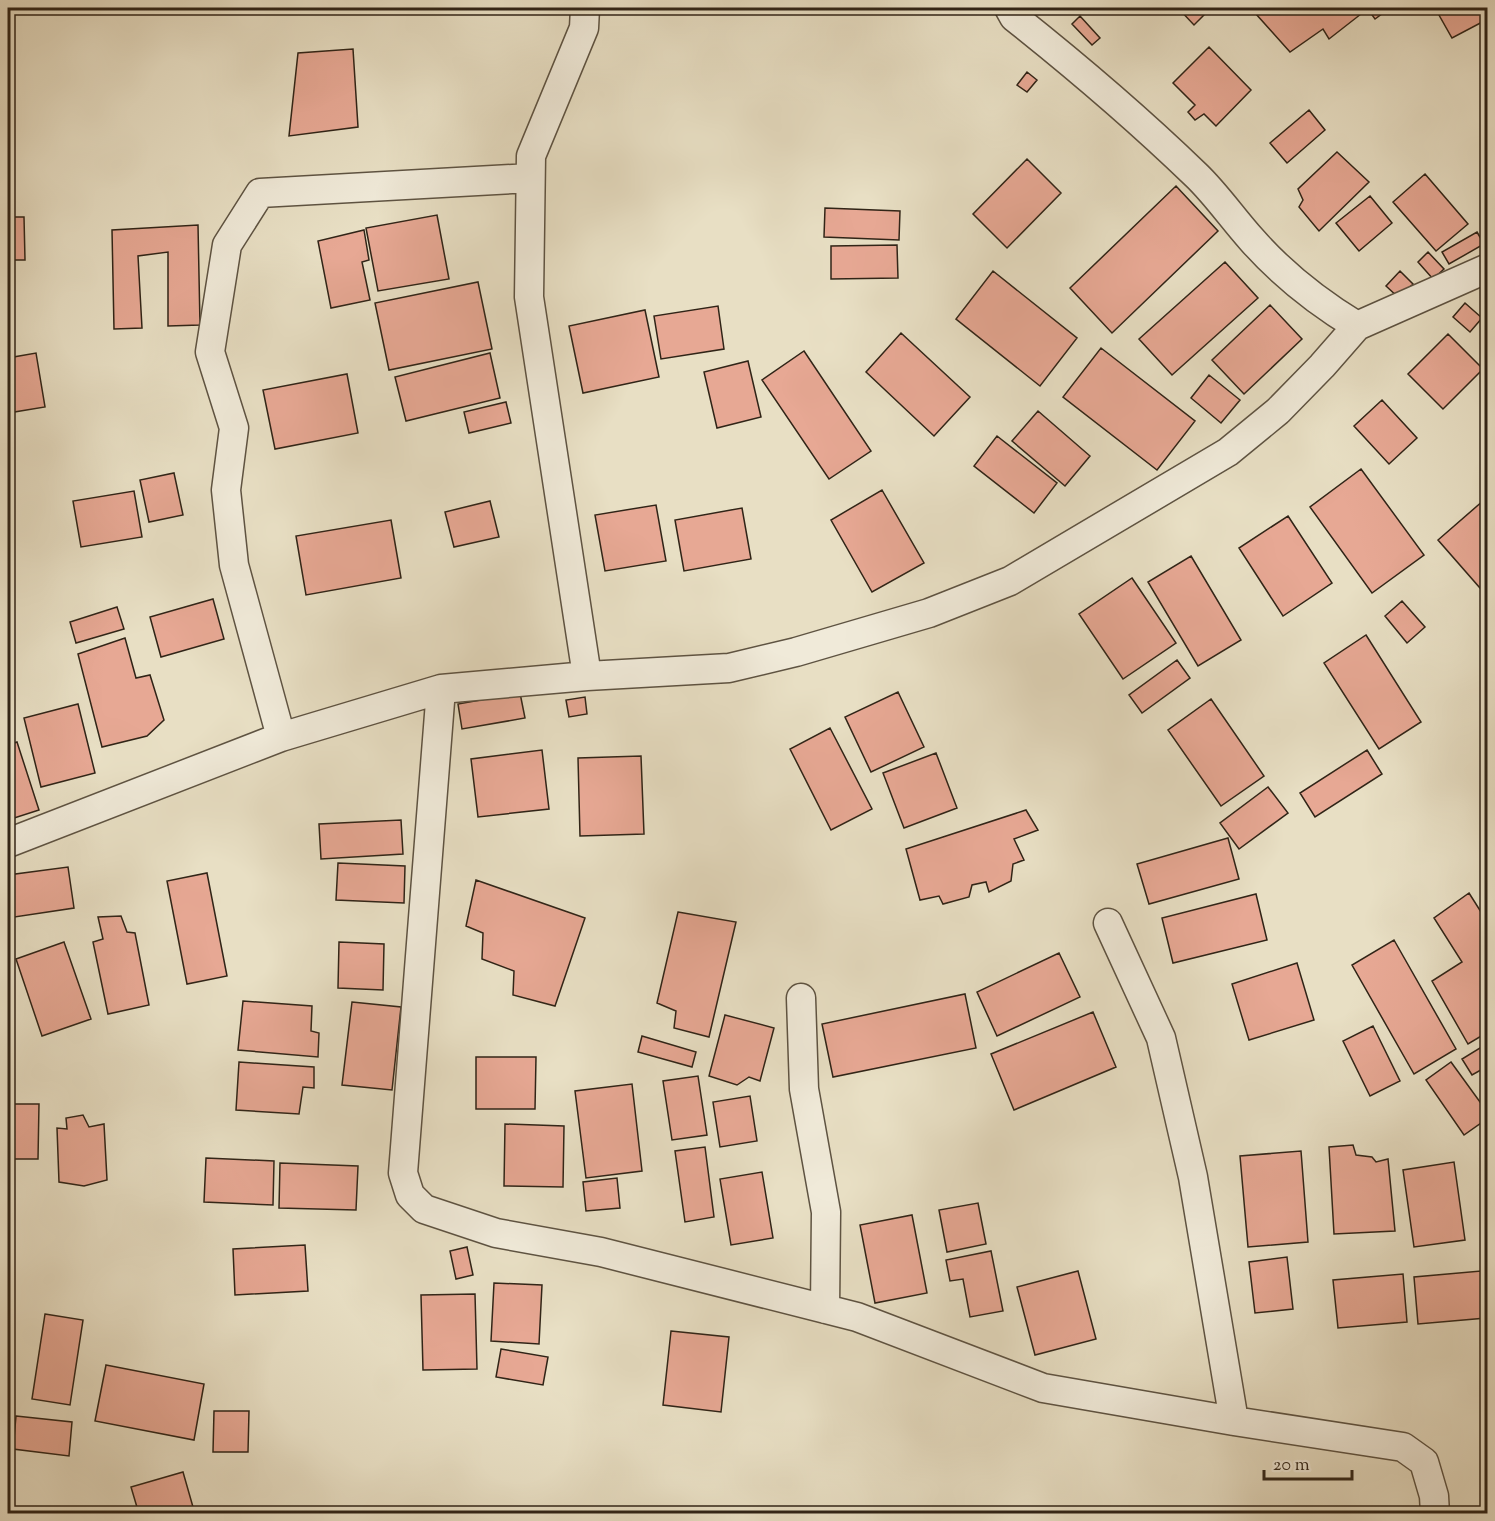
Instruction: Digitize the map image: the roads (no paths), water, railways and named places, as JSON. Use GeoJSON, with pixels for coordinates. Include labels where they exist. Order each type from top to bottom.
{"type":"FeatureCollection","features":[{"type":"Feature","properties":{"kind":"street"},"geometry":{"type":"LineString","coordinates":[[585,8],[584,28],[531,156],[529,297],[587,676]]}},
{"type":"Feature","properties":{"kind":"street"},"geometry":{"type":"LineString","coordinates":[[1009,8],[1014,17],[1088,75],[1198,177],[1254,242],[1297,283],[1329,310],[1358,326]]}},
{"type":"Feature","properties":{"kind":"street"},"geometry":{"type":"LineString","coordinates":[[281,737],[234,565],[226,490],[234,428],[210,352],[227,245],[260,193],[530,178]]}},
{"type":"Feature","properties":{"kind":"street"},"geometry":{"type":"LineString","coordinates":[[8,843],[281,737],[441,689],[587,676],[729,668],[796,652],[928,613],[1010,581],[1228,452],[1278,411],[1358,326],[1488,268]]}},
{"type":"Feature","properties":{"kind":"street"},"geometry":{"type":"LineString","coordinates":[[441,689],[403,1173],[410,1195],[424,1209],[496,1233],[601,1252],[857,1317],[1043,1388],[1234,1422],[1403,1447],[1424,1462],[1434,1496],[1435,1514]]}},
{"type":"Feature","properties":{"kind":"street"},"geometry":{"type":"LineString","coordinates":[[1108,923],[1161,1038],[1193,1178],[1234,1422]]}},
{"type":"Feature","properties":{"kind":"street"},"geometry":{"type":"LineString","coordinates":[[801,998],[804,1089],[826,1212],[825,1309]]}}]}
